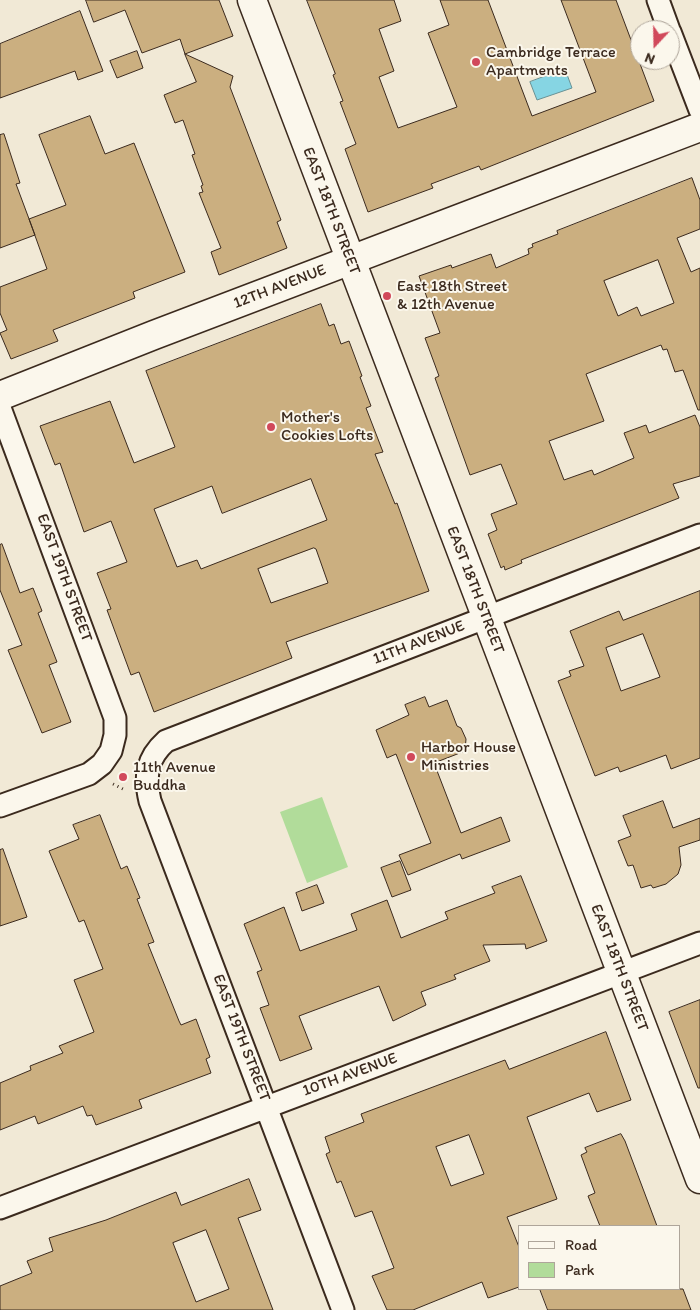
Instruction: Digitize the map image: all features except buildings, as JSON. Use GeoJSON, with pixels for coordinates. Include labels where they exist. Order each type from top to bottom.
{"type":"FeatureCollection","features":[{"type":"Feature","properties":{"kind":"street","name":"EAST 18TH STREET"},"geometry":{"type":"LineString","coordinates":[[252,0],[700,1179]]}},
{"type":"Feature","properties":{"kind":"street"},"geometry":{"type":"LineString","coordinates":[[658,0],[666,20]]}},
{"type":"Feature","properties":{"kind":"street"},"geometry":{"type":"LineString","coordinates":[[680,57],[700,110]]}},
{"type":"Feature","properties":{"kind":"street","name":"12TH AVENUE"},"geometry":{"type":"LineString","coordinates":[[0,396],[700,127]]}},
{"type":"Feature","properties":{"kind":"street","name":"EAST 19TH STREET"},"geometry":{"type":"LineString","coordinates":[[0,408],[115,718],[115,735],[111,751],[102,764],[89,774]]}},
{"type":"Feature","properties":{"kind":"street","name":"11TH AVENUE"},"geometry":{"type":"LineString","coordinates":[[148,765],[156,751],[166,741],[700,535]]}},
{"type":"Feature","properties":{"kind":"street","name":"EAST 19TH STREET"},"geometry":{"type":"LineString","coordinates":[[148,765],[146,783],[150,801],[343,1310]]}},
{"type":"Feature","properties":{"kind":"street"},"geometry":{"type":"LineString","coordinates":[[0,806],[89,774]]}},
{"type":"Feature","properties":{"kind":"street","name":"10TH AVENUE"},"geometry":{"type":"LineString","coordinates":[[0,1208],[700,942]]}},
{"type":"Feature","properties":{"kind":"path"},"geometry":{"type":"LineString","coordinates":[[89,774],[150,801]]}},
{"type":"Feature","properties":{"kind":"green space"},"geometry":{"type":"Polygon","coordinates":[[[322,797],[348,867],[307,883],[280,812],[322,797]]]}},
{"type":"Feature","properties":{"kind":"water"},"geometry":{"type":"Polygon","coordinates":[[[565,69],[572,88],[537,100],[530,82],[565,69]]]}},
{"type":"Feature","properties":{"kind":"place","name":"Cambridge Terrace Apartments"},"geometry":{"type":"Point","coordinates":[476,62]}},
{"type":"Feature","properties":{"kind":"place","name":"East 18th Street & 12th Avenue"},"geometry":{"type":"Point","coordinates":[387,296]}},
{"type":"Feature","properties":{"kind":"place","name":"Mother's Cookies Lofts"},"geometry":{"type":"Point","coordinates":[271,427]}},
{"type":"Feature","properties":{"kind":"place","name":"Harbor House Ministries"},"geometry":{"type":"Point","coordinates":[411,757]}},
{"type":"Feature","properties":{"kind":"place","name":"11th Avenue Buddha"},"geometry":{"type":"Point","coordinates":[123,777]}}]}
